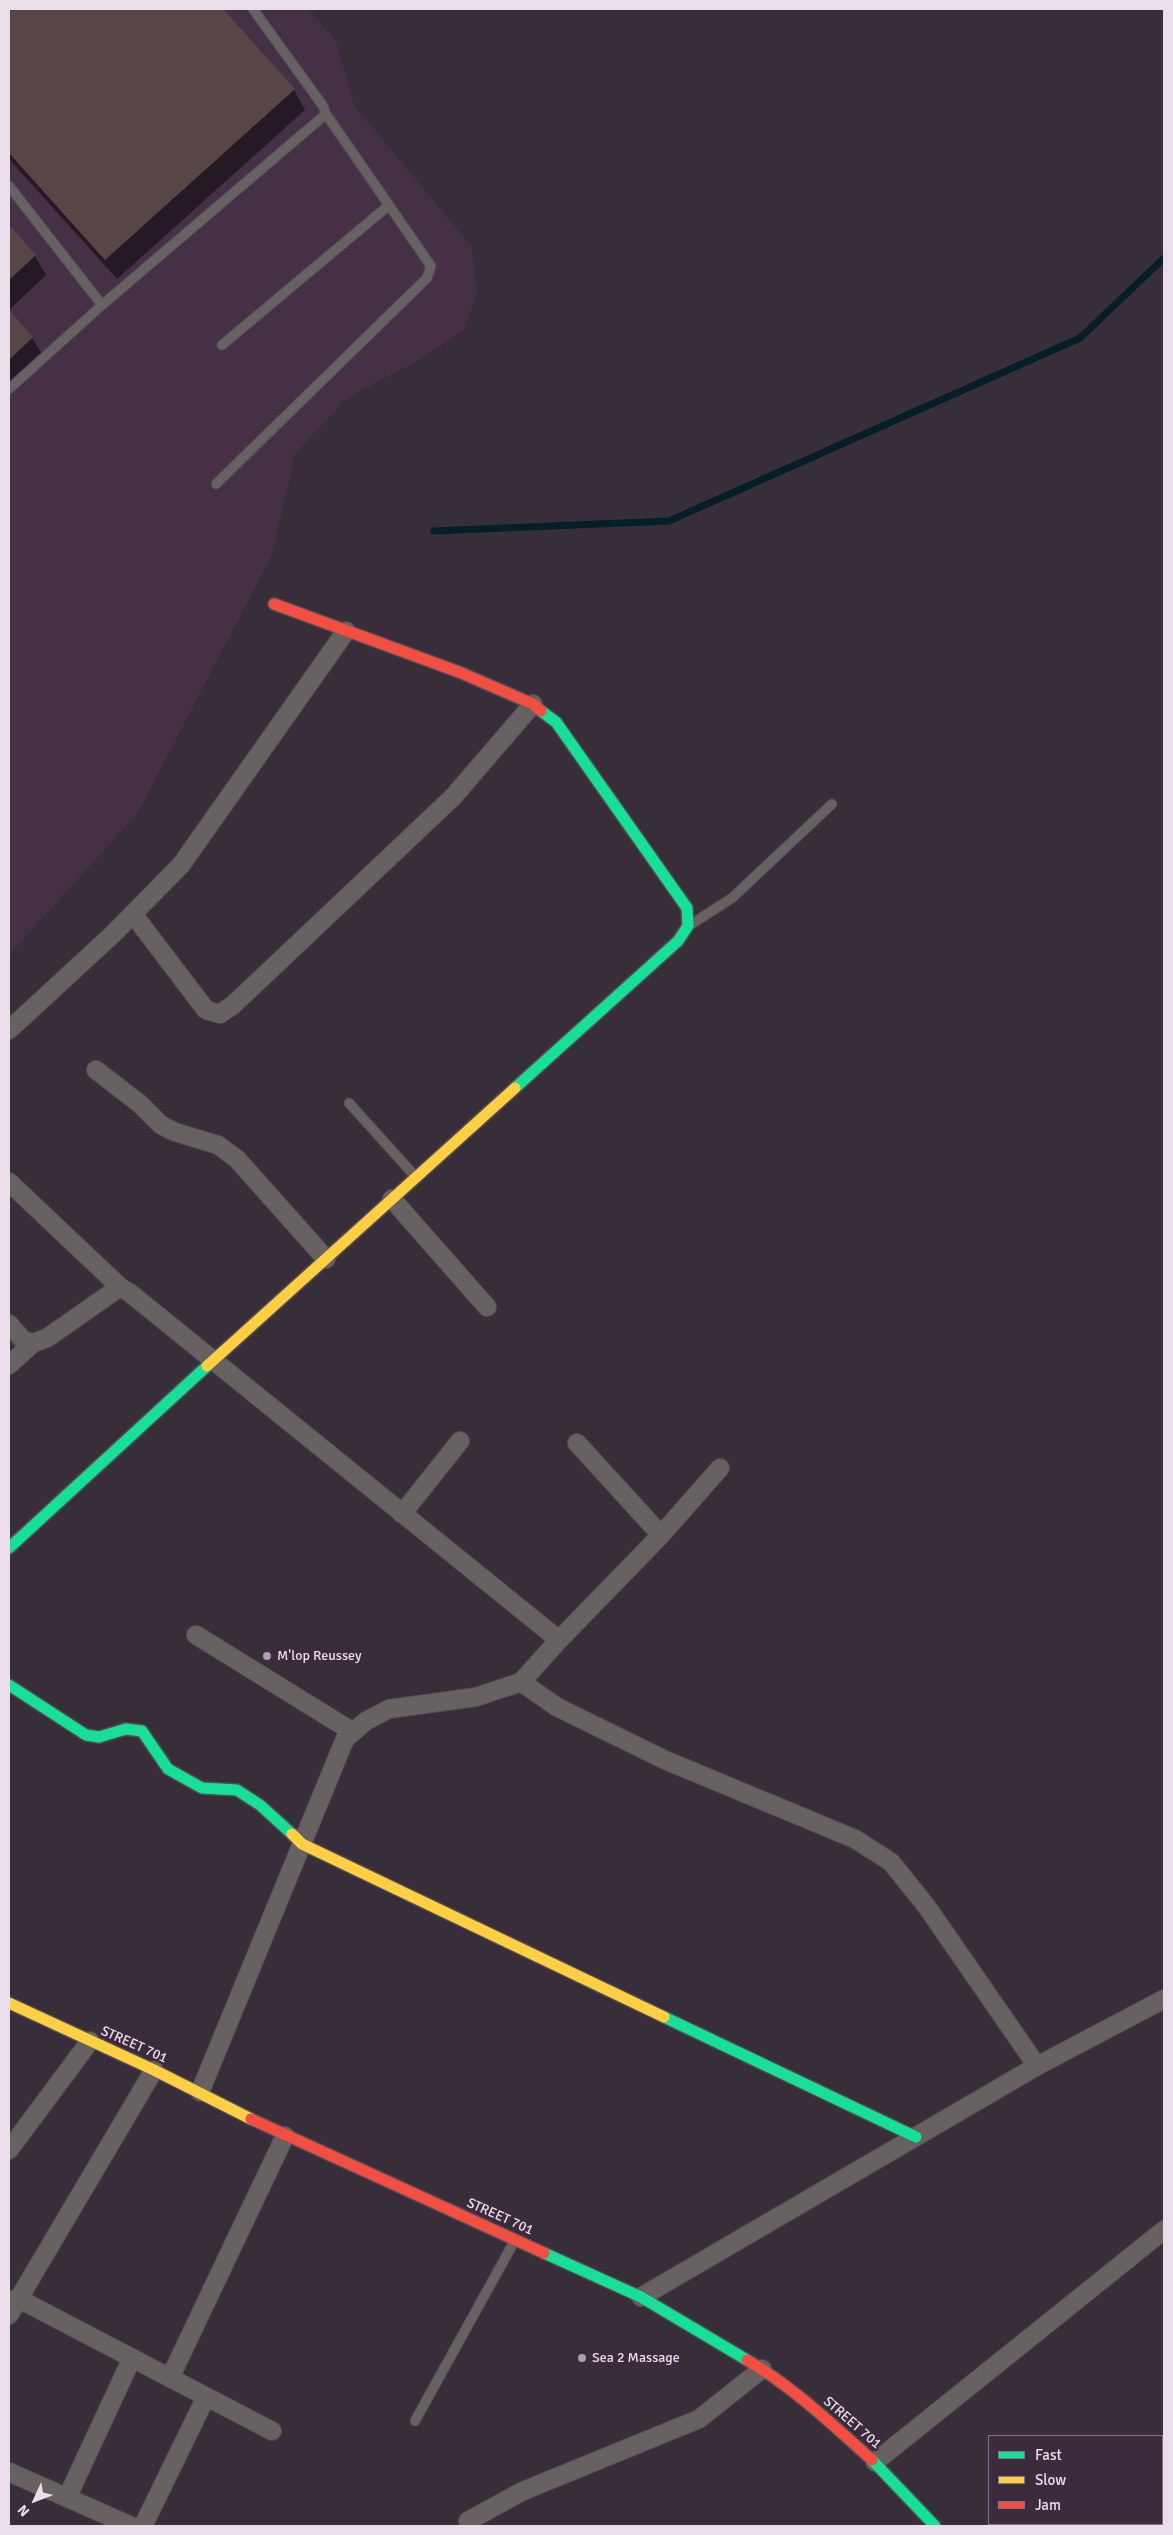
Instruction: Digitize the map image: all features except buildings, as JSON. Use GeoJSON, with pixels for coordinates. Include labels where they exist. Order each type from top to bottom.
{"type":"FeatureCollection","features":[{"type":"Feature","properties":{"kind":"street"},"geometry":{"type":"LineString","coordinates":[[9,1548],[213,1360],[678,941],[688,926],[687,908],[556,722],[533,704],[459,672],[274,604]]}},
{"type":"Feature","properties":{"kind":"street"},"geometry":{"type":"LineString","coordinates":[[9,1030],[133,914],[181,865],[346,631]]}},
{"type":"Feature","properties":{"kind":"street"},"geometry":{"type":"LineString","coordinates":[[133,914],[206,1010],[220,1014],[233,1005],[453,796],[533,704]]}},
{"type":"Feature","properties":{"kind":"street"},"geometry":{"type":"LineString","coordinates":[[96,1070],[140,1104],[161,1125],[175,1132],[218,1145],[237,1159],[326,1259]]}},
{"type":"Feature","properties":{"kind":"street"},"geometry":{"type":"LineString","coordinates":[[9,1182],[120,1287],[130,1293],[559,1640]]}},
{"type":"Feature","properties":{"kind":"street"},"geometry":{"type":"LineString","coordinates":[[392,1199],[487,1307]]}},
{"type":"Feature","properties":{"kind":"street"},"geometry":{"type":"LineString","coordinates":[[9,1365],[32,1343],[47,1338],[120,1287]]}},
{"type":"Feature","properties":{"kind":"street"},"geometry":{"type":"LineString","coordinates":[[9,1324],[23,1340],[32,1343]]}},
{"type":"Feature","properties":{"kind":"street"},"geometry":{"type":"LineString","coordinates":[[402,1514],[460,1441]]}},
{"type":"Feature","properties":{"kind":"street"},"geometry":{"type":"LineString","coordinates":[[577,1443],[661,1535]]}},
{"type":"Feature","properties":{"kind":"street"},"geometry":{"type":"LineString","coordinates":[[200,2092],[345,1739],[366,1721],[389,1709],[476,1696],[521,1682],[661,1535],[720,1468]]}},
{"type":"Feature","properties":{"kind":"street"},"geometry":{"type":"LineString","coordinates":[[196,1635],[353,1732]]}},
{"type":"Feature","properties":{"kind":"street"},"geometry":{"type":"LineString","coordinates":[[521,1682],[557,1708],[665,1760],[854,1839],[891,1862],[927,1907],[1037,2066]]}},
{"type":"Feature","properties":{"kind":"street"},"geometry":{"type":"LineString","coordinates":[[9,1685],[86,1735],[100,1737],[126,1729],[142,1731],[168,1769],[202,1788],[237,1790],[260,1805],[302,1844],[916,2137]]}},
{"type":"Feature","properties":{"kind":"street"},"geometry":{"type":"LineString","coordinates":[[641,2297],[1037,2066],[1164,1999]]}},
{"type":"Feature","properties":{"kind":"street","name":"STREET 701"},"geometry":{"type":"LineString","coordinates":[[9,2003],[200,2092],[285,2136],[641,2297],[762,2369],[825,2418],[875,2462],[936,2526]]}},
{"type":"Feature","properties":{"kind":"street"},"geometry":{"type":"LineString","coordinates":[[9,2150],[90,2041]]}},
{"type":"Feature","properties":{"kind":"street"},"geometry":{"type":"LineString","coordinates":[[9,2315],[17,2298],[154,2070]]}},
{"type":"Feature","properties":{"kind":"street"},"geometry":{"type":"LineString","coordinates":[[170,2378],[285,2136]]}},
{"type":"Feature","properties":{"kind":"street"},"geometry":{"type":"LineString","coordinates":[[875,2462],[1164,2230]]}},
{"type":"Feature","properties":{"kind":"street"},"geometry":{"type":"LineString","coordinates":[[17,2298],[272,2432]]}},
{"type":"Feature","properties":{"kind":"street"},"geometry":{"type":"LineString","coordinates":[[67,2498],[132,2358]]}},
{"type":"Feature","properties":{"kind":"street"},"geometry":{"type":"LineString","coordinates":[[468,2521],[523,2491],[699,2419],[762,2369]]}},
{"type":"Feature","properties":{"kind":"street"},"geometry":{"type":"LineString","coordinates":[[143,2526],[206,2397]]}},
{"type":"Feature","properties":{"kind":"street"},"geometry":{"type":"LineString","coordinates":[[9,2472],[131,2526]]}},
{"type":"Feature","properties":{"kind":"lane"},"geometry":{"type":"LineString","coordinates":[[216,484],[427,278],[431,266],[388,206],[326,114],[323,106],[253,9]]}},
{"type":"Feature","properties":{"kind":"lane"},"geometry":{"type":"LineString","coordinates":[[9,390],[102,305],[326,114]]}},
{"type":"Feature","properties":{"kind":"lane"},"geometry":{"type":"LineString","coordinates":[[9,186],[102,305]]}},
{"type":"Feature","properties":{"kind":"lane"},"geometry":{"type":"LineString","coordinates":[[222,345],[388,206]]}},
{"type":"Feature","properties":{"kind":"lane"},"geometry":{"type":"LineString","coordinates":[[688,926],[732,898],[832,804]]}},
{"type":"Feature","properties":{"kind":"lane"},"geometry":{"type":"LineString","coordinates":[[349,1103],[416,1178]]}},
{"type":"Feature","properties":{"kind":"lane"},"geometry":{"type":"LineString","coordinates":[[415,2421],[515,2240]]}},
{"type":"Feature","properties":{"kind":"shaded area"},"geometry":{"type":"Polygon","coordinates":[[[9,9],[308,9],[336,41],[354,105],[472,247],[477,294],[464,330],[424,357],[346,399],[295,454],[272,555],[137,814],[9,955],[9,9]]]}},
{"type":"Feature","properties":{"kind":"waterway"},"geometry":{"type":"LineString","coordinates":[[434,531],[669,521],[1080,338],[1164,258]]}},
{"type":"Feature","properties":{"kind":"traffic: fast"},"geometry":{"type":"LineString","coordinates":[[515,1088],[678,941],[688,926],[687,908],[556,722],[541,711]]}},
{"type":"Feature","properties":{"kind":"traffic: fast"},"geometry":{"type":"LineString","coordinates":[[9,1548],[207,1366]]}},
{"type":"Feature","properties":{"kind":"traffic: fast"},"geometry":{"type":"LineString","coordinates":[[9,1685],[86,1735],[99,1737],[126,1729],[142,1731],[168,1769],[202,1788],[237,1790],[260,1805],[292,1834]]}},
{"type":"Feature","properties":{"kind":"traffic: fast"},"geometry":{"type":"LineString","coordinates":[[664,2017],[916,2137]]}},
{"type":"Feature","properties":{"kind":"traffic: fast"},"geometry":{"type":"LineString","coordinates":[[544,2253],[641,2297],[747,2360]]}},
{"type":"Feature","properties":{"kind":"traffic: fast"},"geometry":{"type":"LineString","coordinates":[[872,2460],[935,2526]]}},
{"type":"Feature","properties":{"kind":"traffic: slow"},"geometry":{"type":"LineString","coordinates":[[207,1366],[515,1088]]}},
{"type":"Feature","properties":{"kind":"traffic: slow"},"geometry":{"type":"LineString","coordinates":[[292,1834],[302,1844],[664,2017]]}},
{"type":"Feature","properties":{"kind":"traffic: slow"},"geometry":{"type":"LineString","coordinates":[[9,2003],[154,2070],[251,2119]]}},
{"type":"Feature","properties":{"kind":"traffic: jam"},"geometry":{"type":"LineString","coordinates":[[274,604],[459,672],[533,704],[541,711]]}},
{"type":"Feature","properties":{"kind":"traffic: jam"},"geometry":{"type":"LineString","coordinates":[[251,2119],[544,2253]]}},
{"type":"Feature","properties":{"kind":"traffic: jam"},"geometry":{"type":"LineString","coordinates":[[747,2360],[796,2394],[872,2460]]}},
{"type":"Feature","properties":{"kind":"place","name":"M'lop Reussey"},"geometry":{"type":"Point","coordinates":[267,1656]}},
{"type":"Feature","properties":{"kind":"place","name":"Sea 2 Massage"},"geometry":{"type":"Point","coordinates":[582,2358]}}]}
